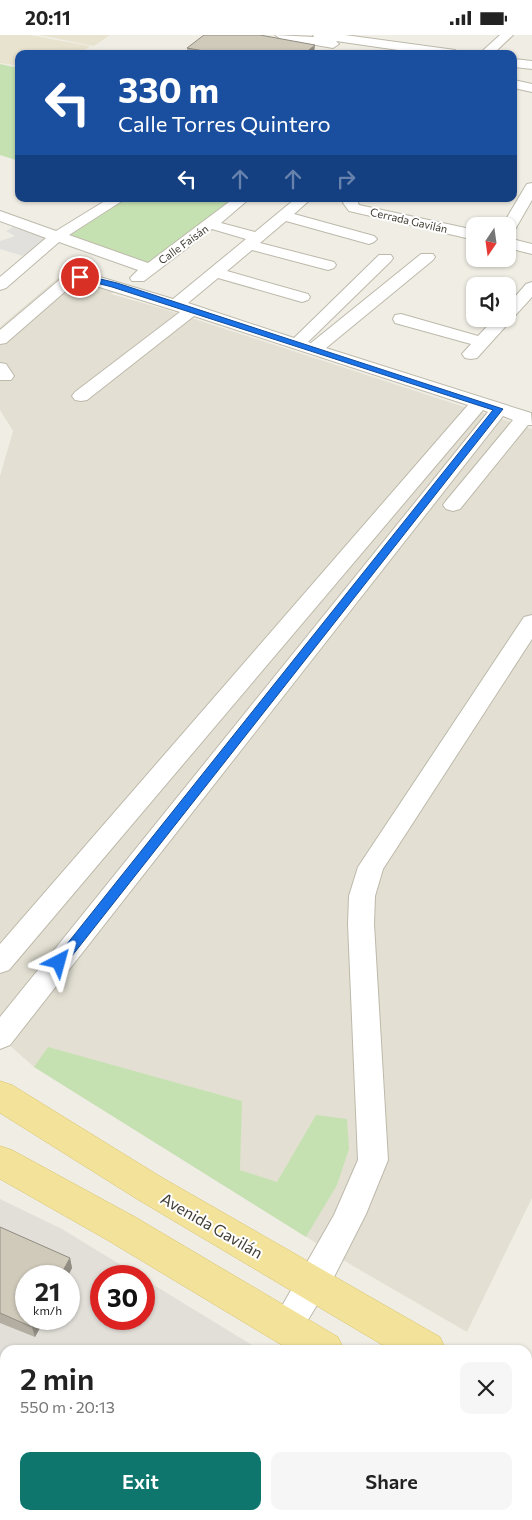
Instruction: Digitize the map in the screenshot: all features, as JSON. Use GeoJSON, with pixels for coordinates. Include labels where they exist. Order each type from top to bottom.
{"type":"FeatureCollection","features":[{"type":"Feature","properties":{"kind":"main road","name":"Avenida Gavilán"},"geometry":{"type":"LineString","coordinates":[[0,1095],[149,1188],[418,1345]]}},
{"type":"Feature","properties":{"kind":"main road"},"geometry":{"type":"LineString","coordinates":[[0,1161],[122,1229],[317,1345]]}},
{"type":"Feature","properties":{"kind":"street"},"geometry":{"type":"LineString","coordinates":[[281,35],[351,50]]}},
{"type":"Feature","properties":{"kind":"street"},"geometry":{"type":"LineString","coordinates":[[319,35],[408,50]]}},
{"type":"Feature","properties":{"kind":"street"},"geometry":{"type":"LineString","coordinates":[[490,50],[507,35]]}},
{"type":"Feature","properties":{"kind":"street"},"geometry":{"type":"LineString","coordinates":[[416,50],[432,39]]}},
{"type":"Feature","properties":{"kind":"street"},"geometry":{"type":"LineString","coordinates":[[517,62],[532,53]]}},
{"type":"Feature","properties":{"kind":"street"},"geometry":{"type":"LineString","coordinates":[[517,63],[532,65]]}},
{"type":"Feature","properties":{"kind":"street"},"geometry":{"type":"LineString","coordinates":[[517,85],[532,88]]}},
{"type":"Feature","properties":{"kind":"street"},"geometry":{"type":"LineString","coordinates":[[515,217],[532,187]]}},
{"type":"Feature","properties":{"kind":"street"},"geometry":{"type":"LineString","coordinates":[[0,285],[56,237],[113,202]]}},
{"type":"Feature","properties":{"kind":"street","name":"Calle Faisán"},"geometry":{"type":"LineString","coordinates":[[125,289],[238,202]]}},
{"type":"Feature","properties":{"kind":"street"},"geometry":{"type":"LineString","coordinates":[[81,396],[184,307],[217,273],[300,202]]}},
{"type":"Feature","properties":{"kind":"street","name":"Cerrada Gavilán"},"geometry":{"type":"LineString","coordinates":[[350,202],[354,208],[466,233]]}},
{"type":"Feature","properties":{"kind":"street"},"geometry":{"type":"LineString","coordinates":[[0,216],[149,269]]}},
{"type":"Feature","properties":{"kind":"street"},"geometry":{"type":"LineString","coordinates":[[283,216],[369,239]]}},
{"type":"Feature","properties":{"kind":"street"},"geometry":{"type":"LineString","coordinates":[[209,224],[328,265]]}},
{"type":"Feature","properties":{"kind":"street"},"geometry":{"type":"LineString","coordinates":[[516,245],[532,249]]}},
{"type":"Feature","properties":{"kind":"street"},"geometry":{"type":"LineString","coordinates":[[314,349],[427,257]]}},
{"type":"Feature","properties":{"kind":"street"},"geometry":{"type":"LineString","coordinates":[[297,344],[385,258]]}},
{"type":"Feature","properties":{"kind":"street"},"geometry":{"type":"LineString","coordinates":[[217,273],[302,297]]}},
{"type":"Feature","properties":{"kind":"street"},"geometry":{"type":"LineString","coordinates":[[0,339],[70,279],[90,278],[528,418],[453,505]]}},
{"type":"Feature","properties":{"kind":"street"},"geometry":{"type":"LineString","coordinates":[[516,305],[532,287]]}},
{"type":"Feature","properties":{"kind":"street"},"geometry":{"type":"LineString","coordinates":[[401,319],[476,348],[496,327]]}},
{"type":"Feature","properties":{"kind":"street"},"geometry":{"type":"LineString","coordinates":[[0,962],[480,403]]}},
{"type":"Feature","properties":{"kind":"street"},"geometry":{"type":"LineString","coordinates":[[0,1037],[499,409]]}},
{"type":"Feature","properties":{"kind":"street"},"geometry":{"type":"LineString","coordinates":[[286,1327],[313,1285],[361,1195],[373,1160],[361,924],[362,896],[371,867],[532,622]]}},
{"type":"Feature","properties":{"kind":"shaded area"},"geometry":{"type":"Polygon","coordinates":[[[0,35],[29,35],[90,46],[84,50],[15,50],[15,65],[0,63],[0,35]]]}},
{"type":"Feature","properties":{"kind":"shaded area"},"geometry":{"type":"Polygon","coordinates":[[[39,35],[110,35],[94,46],[39,35]]]}},
{"type":"Feature","properties":{"kind":"shaded area"},"geometry":{"type":"Polygon","coordinates":[[[13,227],[45,238],[23,256],[0,249],[0,241],[15,236],[6,231],[13,227]]]}},
{"type":"Feature","properties":{"kind":"shaded area"},"geometry":{"type":"Polygon","coordinates":[[[67,270],[123,285],[111,294],[167,310],[532,429],[532,1198],[467,1332],[353,1266],[34,1067],[0,1037],[0,476],[13,431],[0,410],[0,327],[67,270]]]}},
{"type":"Feature","properties":{"kind":"shaded area"},"geometry":{"type":"Polygon","coordinates":[[[0,1199],[62,1229],[121,1265],[90,1265],[90,1330],[155,1330],[155,1286],[252,1345],[0,1345],[0,1199]]]}},
{"type":"Feature","properties":{"kind":"green space"},"geometry":{"type":"Polygon","coordinates":[[[0,64],[15,67],[15,160],[0,155],[0,64]]]}},
{"type":"Feature","properties":{"kind":"green space"},"geometry":{"type":"Polygon","coordinates":[[[121,202],[237,202],[150,263],[67,237],[121,202]]]}},
{"type":"Feature","properties":{"kind":"green space"},"geometry":{"type":"Polygon","coordinates":[[[48,1047],[242,1101],[240,1170],[277,1182],[316,1115],[347,1119],[349,1149],[337,1185],[306,1237],[34,1067],[48,1047]]]}},
{"type":"Feature","properties":{"kind":"building"},"geometry":{"type":"Polygon","coordinates":[[[204,35],[260,35],[315,45],[309,50],[198,50],[187,48],[204,35]]]}},
{"type":"Feature","properties":{"kind":"building"},"geometry":{"type":"Polygon","coordinates":[[[0,1227],[70,1258],[66,1265],[15,1265],[15,1320],[0,1313],[0,1227]]]}},
{"type":"Feature","properties":{"kind":"route"},"geometry":{"type":"LineString","coordinates":[[59,962],[499,409],[114,285],[80,277]]}}]}
